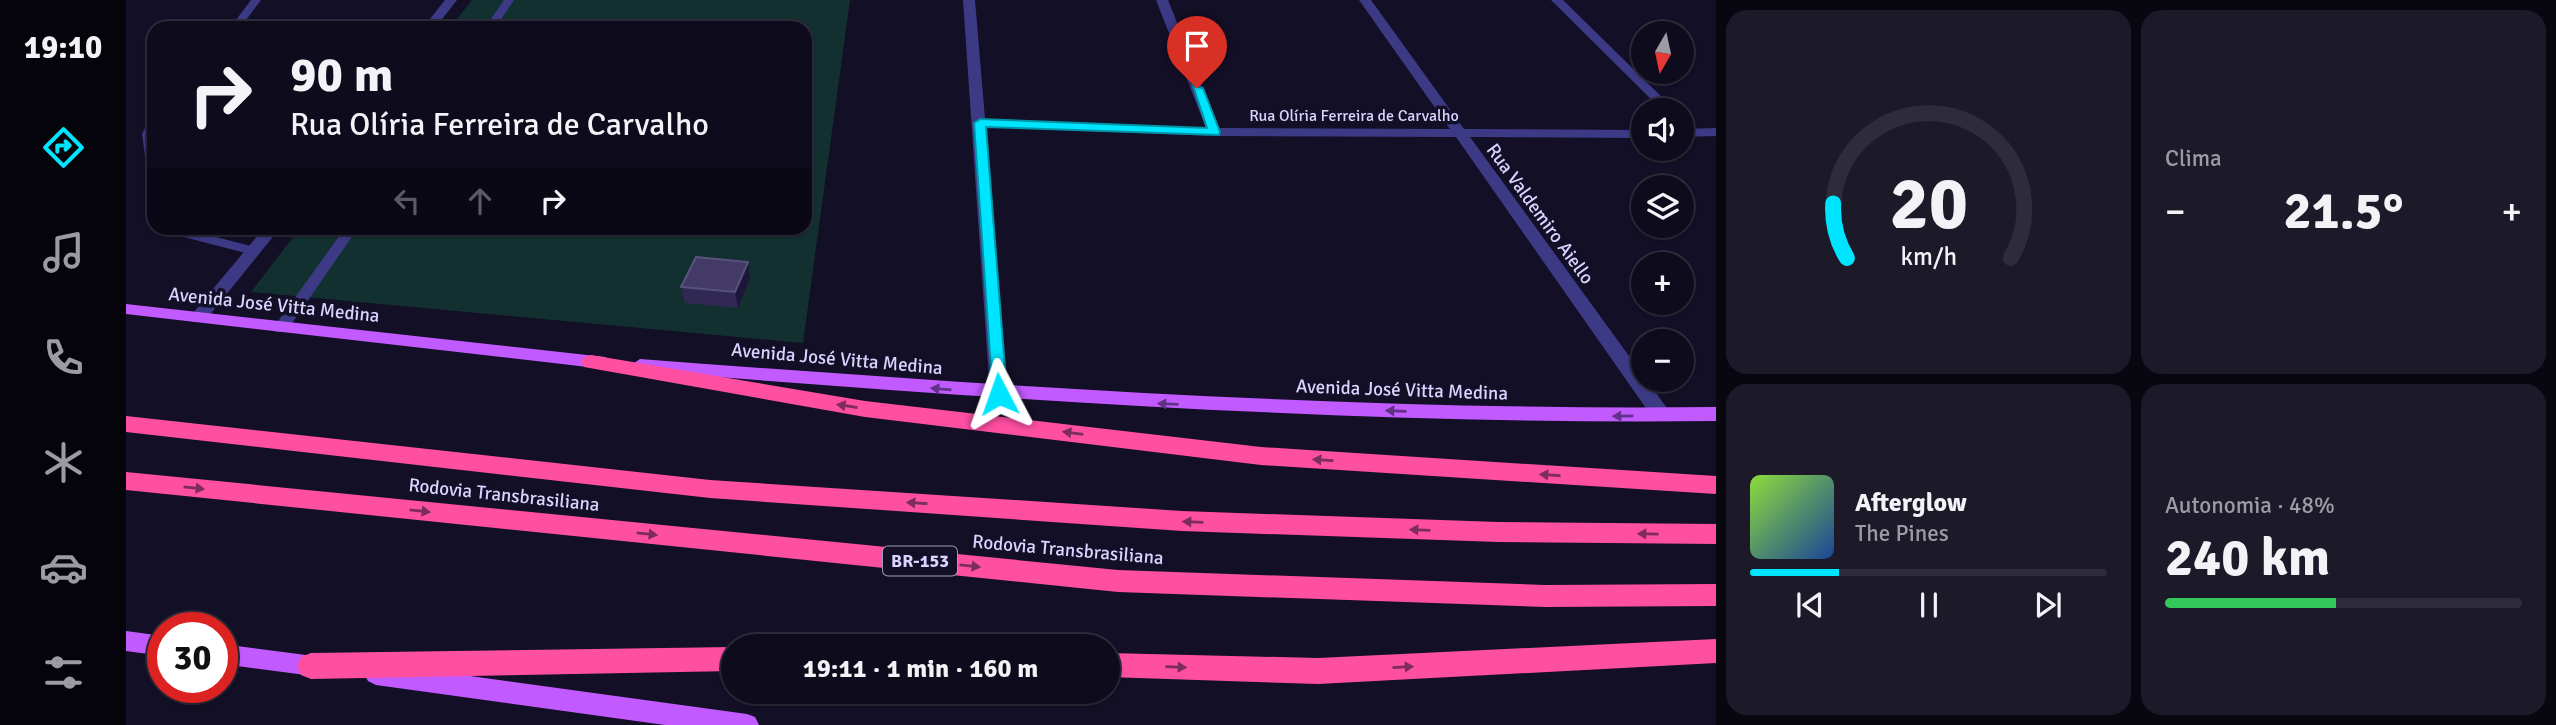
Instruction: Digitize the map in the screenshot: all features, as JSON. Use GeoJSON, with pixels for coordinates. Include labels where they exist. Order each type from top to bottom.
{"type":"FeatureCollection","features":[{"type":"Feature","properties":{"kind":"highway"},"geometry":{"type":"LineString","coordinates":[[591,362],[865,409],[1261,456],[1716,485]]}},
{"type":"Feature","properties":{"kind":"highway","name":"Rodovia Transbrasiliana"},"geometry":{"type":"LineString","coordinates":[[126,424],[724,490],[1182,521],[1498,532],[1716,534]]}},
{"type":"Feature","properties":{"kind":"highway","name":"Rodovia Transbrasiliana"},"geometry":{"type":"LineString","coordinates":[[126,481],[1118,581],[1545,596],[1716,595]]}},
{"type":"Feature","properties":{"kind":"highway"},"geometry":{"type":"LineString","coordinates":[[1120,665],[1318,671],[1716,651]]}},
{"type":"Feature","properties":{"kind":"highway"},"geometry":{"type":"LineString","coordinates":[[311,666],[721,659]]}},
{"type":"Feature","properties":{"kind":"main road","name":"Avenida José Vitta Medina"},"geometry":{"type":"LineString","coordinates":[[126,309],[591,362],[999,394],[1193,404],[1565,416],[1716,414]]}},
{"type":"Feature","properties":{"kind":"main road"},"geometry":{"type":"LineString","coordinates":[[126,641],[147,644]]}},
{"type":"Feature","properties":{"kind":"main road"},"geometry":{"type":"LineString","coordinates":[[238,656],[747,725]]}},
{"type":"Feature","properties":{"kind":"street"},"geometry":{"type":"LineString","coordinates":[[434,21],[451,0]]}},
{"type":"Feature","properties":{"kind":"street"},"geometry":{"type":"LineString","coordinates":[[969,0],[999,394]]}},
{"type":"Feature","properties":{"kind":"street"},"geometry":{"type":"LineString","coordinates":[[1162,0],[1214,132]]}},
{"type":"Feature","properties":{"kind":"street","name":"Rua Valdemiro Aiello"},"geometry":{"type":"LineString","coordinates":[[1365,0],[1662,416]]}},
{"type":"Feature","properties":{"kind":"street"},"geometry":{"type":"LineString","coordinates":[[1557,0],[1657,98]]}},
{"type":"Feature","properties":{"kind":"street","name":"Rua Olíria Ferreira de Carvalho"},"geometry":{"type":"LineString","coordinates":[[980,123],[1214,132],[1631,134]]}},
{"type":"Feature","properties":{"kind":"street"},"geometry":{"type":"LineString","coordinates":[[1694,130],[1716,132]]}},
{"type":"Feature","properties":{"kind":"street"},"geometry":{"type":"LineString","coordinates":[[198,318],[266,235]]}},
{"type":"Feature","properties":{"kind":"lane"},"geometry":{"type":"LineString","coordinates":[[240,21],[256,0]]}},
{"type":"Feature","properties":{"kind":"lane"},"geometry":{"type":"LineString","coordinates":[[495,21],[509,0]]}},
{"type":"Feature","properties":{"kind":"lane"},"geometry":{"type":"LineString","coordinates":[[193,235],[253,251]]}},
{"type":"Feature","properties":{"kind":"lane"},"geometry":{"type":"LineString","coordinates":[[281,328],[346,235]]}},
{"type":"Feature","properties":{"kind":"green space"},"geometry":{"type":"Polygon","coordinates":[[[472,0],[850,0],[803,343],[251,292],[295,235],[812,235],[812,21],[456,21],[472,0]]]}},
{"type":"Feature","properties":{"kind":"building"},"geometry":{"type":"Polygon","coordinates":[[[696,257],[748,262],[735,292],[681,287],[696,257]]]}},
{"type":"Feature","properties":{"kind":"route"},"geometry":{"type":"LineString","coordinates":[[999,394],[980,123],[1214,132],[1197,88]]}}]}
